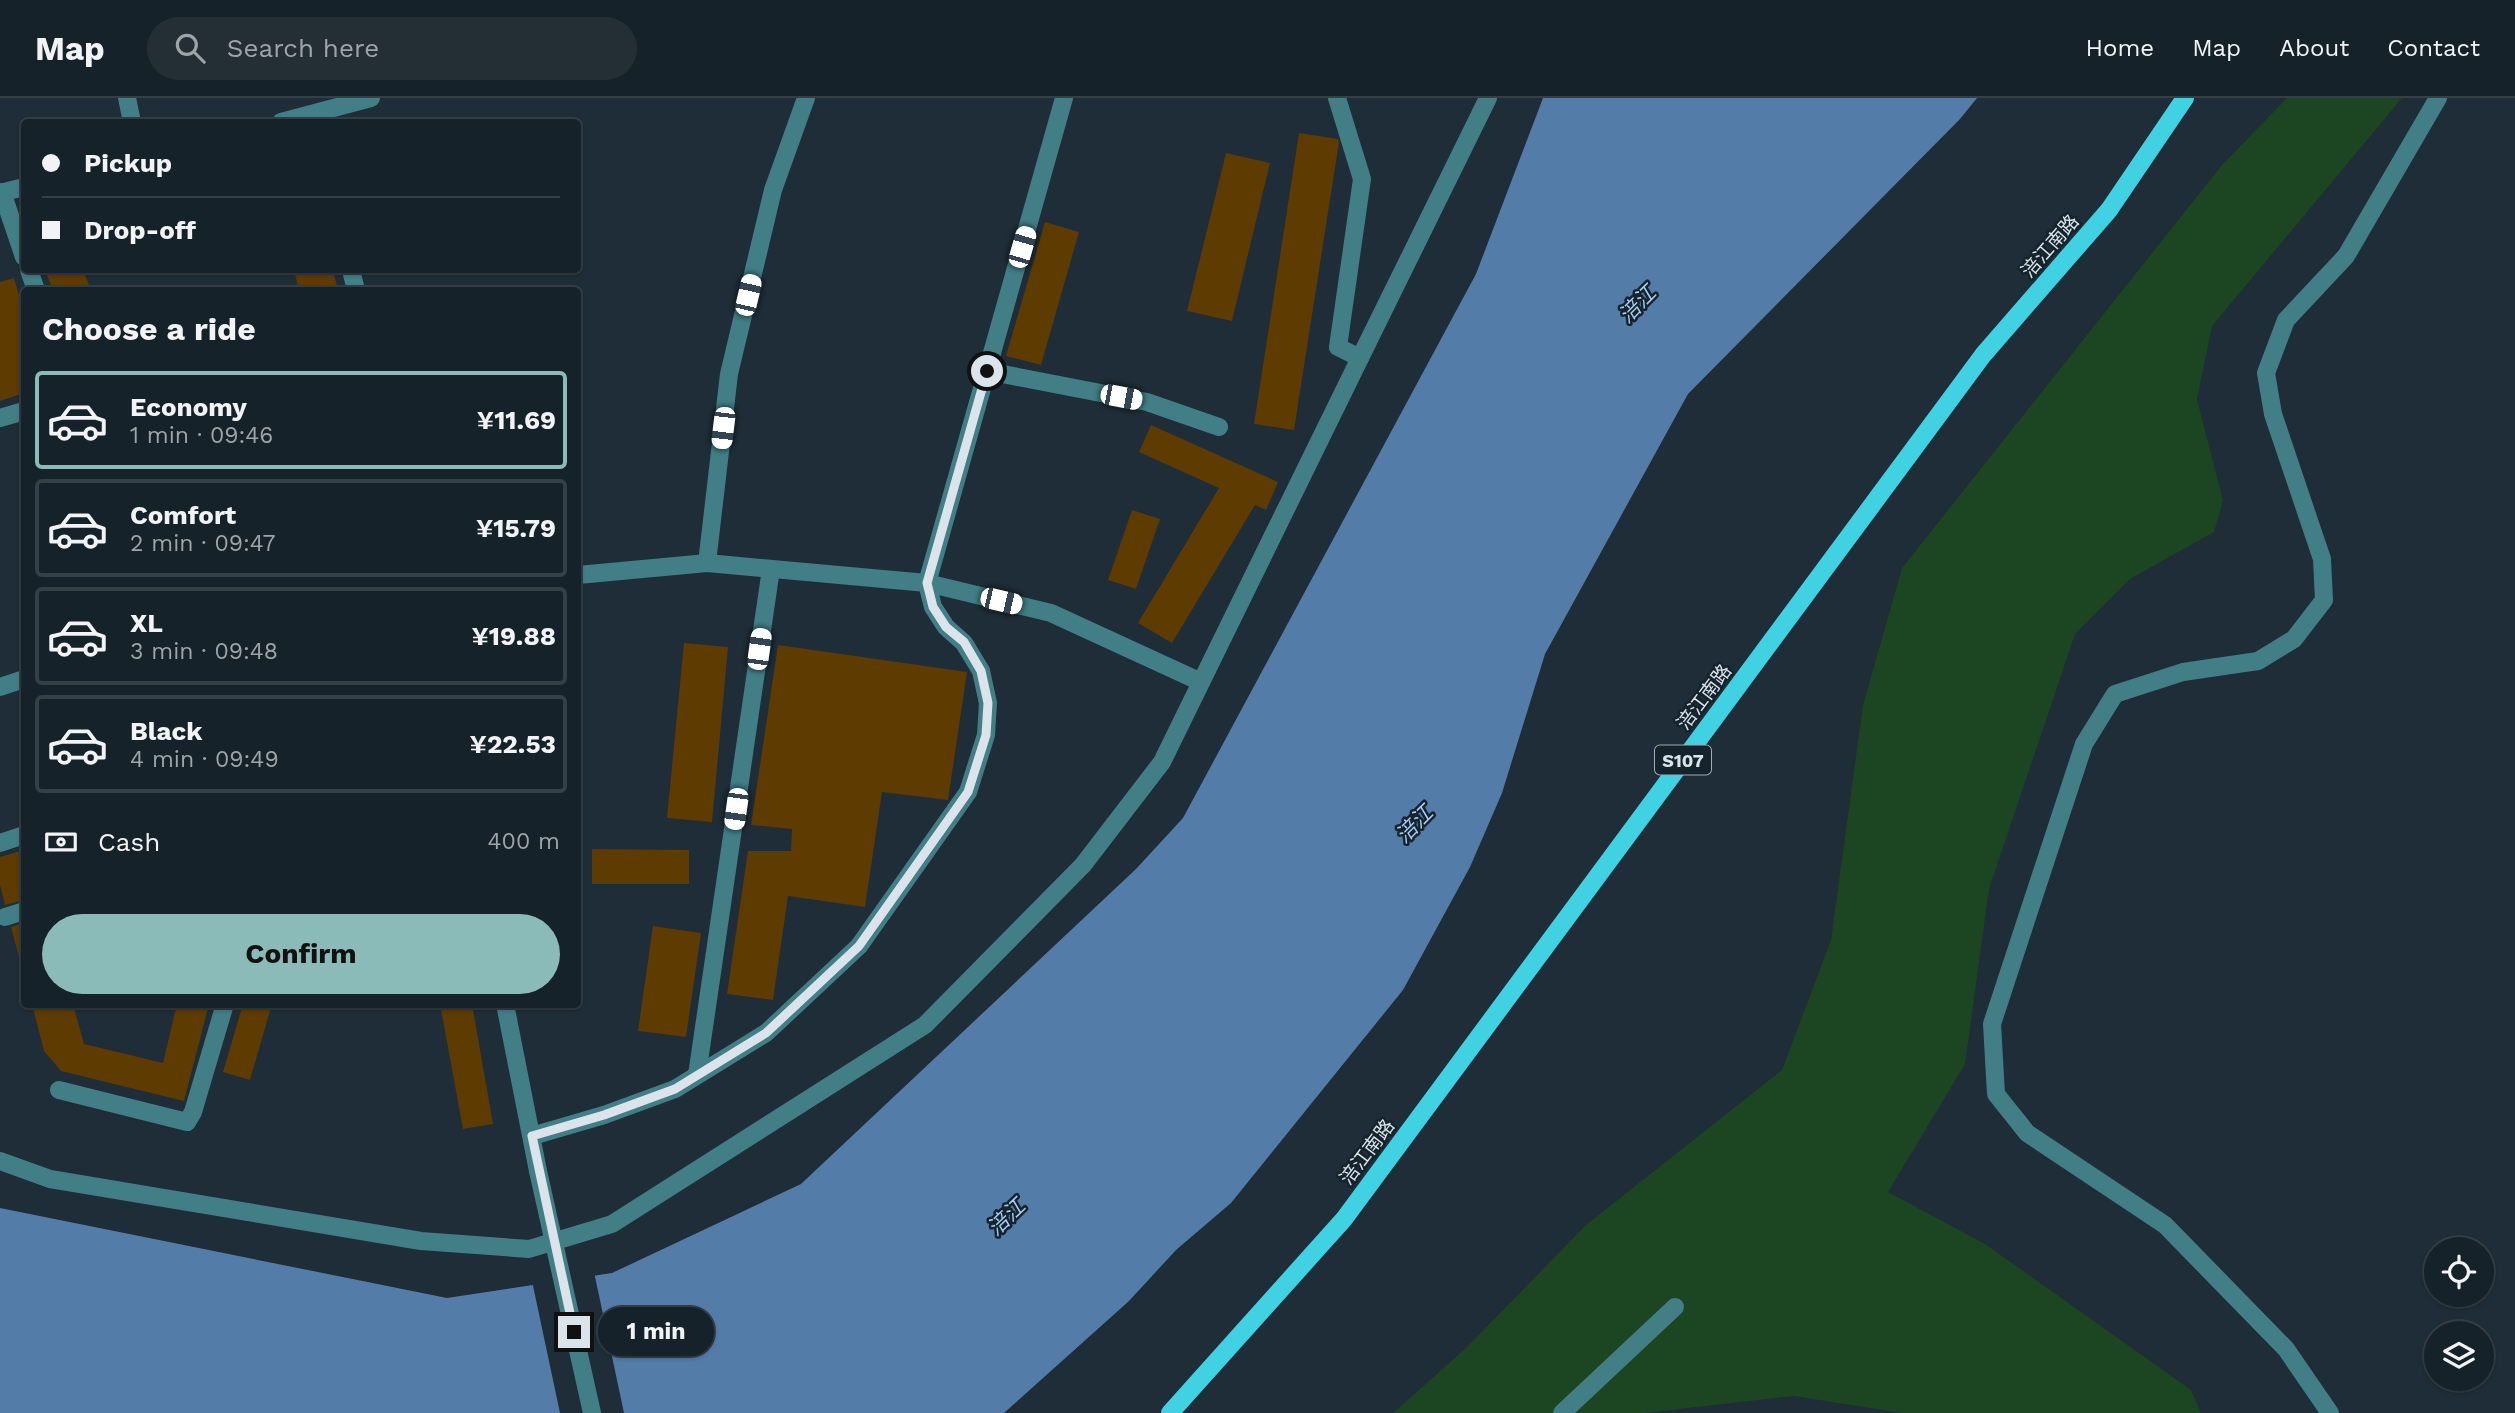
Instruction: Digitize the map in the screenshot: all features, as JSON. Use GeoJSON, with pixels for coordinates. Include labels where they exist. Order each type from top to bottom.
{"type":"FeatureCollection","features":[{"type":"Feature","properties":{"kind":"main road","name":"涪江南路"},"geometry":{"type":"LineString","coordinates":[[1170,1413],[1344,1219],[1983,355],[2109,210],[2185,98]]}},
{"type":"Feature","properties":{"kind":"street"},"geometry":{"type":"LineString","coordinates":[[127,98],[131,119]]}},
{"type":"Feature","properties":{"kind":"street"},"geometry":{"type":"LineString","coordinates":[[291,119],[371,98]]}},
{"type":"Feature","properties":{"kind":"street"},"geometry":{"type":"LineString","coordinates":[[707,563],[729,374],[773,190],[806,98]]}},
{"type":"Feature","properties":{"kind":"street"},"geometry":{"type":"LineString","coordinates":[[532,1136],[604,1115],[675,1089],[766,1033],[859,946],[968,792],[986,735],[988,703],[981,671],[964,642],[946,627],[933,607],[927,583],[1064,98]]}},
{"type":"Feature","properties":{"kind":"street"},"geometry":{"type":"LineString","coordinates":[[1337,98],[1362,179],[1338,347],[1360,358]]}},
{"type":"Feature","properties":{"kind":"street"},"geometry":{"type":"LineString","coordinates":[[0,1161],[50,1179],[421,1241],[529,1250],[611,1224],[925,1025],[1083,865],[1162,762],[1488,98]]}},
{"type":"Feature","properties":{"kind":"street"},"geometry":{"type":"LineString","coordinates":[[2330,1413],[2286,1349],[2165,1225],[2027,1133],[1996,1094],[1993,1024],[2084,744],[2115,694],[2183,672],[2258,661],[2294,639],[2324,600],[2322,559],[2273,414],[2266,373],[2286,320],[2346,256],[2438,98]]}},
{"type":"Feature","properties":{"kind":"street"},"geometry":{"type":"LineString","coordinates":[[21,188],[1,193],[21,249]]}},
{"type":"Feature","properties":{"kind":"street"},"geometry":{"type":"LineString","coordinates":[[987,371],[1147,402],[1219,428]]}},
{"type":"Feature","properties":{"kind":"street"},"geometry":{"type":"LineString","coordinates":[[0,418],[21,412]]}},
{"type":"Feature","properties":{"kind":"street"},"geometry":{"type":"LineString","coordinates":[[581,575],[707,563],[927,583],[1051,613],[1201,682]]}},
{"type":"Feature","properties":{"kind":"street"},"geometry":{"type":"LineString","coordinates":[[697,1075],[771,569]]}},
{"type":"Feature","properties":{"kind":"street"},"geometry":{"type":"LineString","coordinates":[[0,687],[21,680]]}},
{"type":"Feature","properties":{"kind":"street"},"geometry":{"type":"LineString","coordinates":[[0,843],[21,836]]}},
{"type":"Feature","properties":{"kind":"street"},"geometry":{"type":"LineString","coordinates":[[5,917],[21,912]]}},
{"type":"Feature","properties":{"kind":"street"},"geometry":{"type":"LineString","coordinates":[[59,1090],[187,1122],[193,1112],[224,1008]]}},
{"type":"Feature","properties":{"kind":"street"},"geometry":{"type":"LineString","coordinates":[[506,1008],[538,1171],[592,1413]]}},
{"type":"Feature","properties":{"kind":"street"},"geometry":{"type":"LineString","coordinates":[[1562,1413],[1675,1307]]}},
{"type":"Feature","properties":{"kind":"green space"},"geometry":{"type":"Polygon","coordinates":[[[2287,98],[2402,98],[2212,326],[2197,399],[2223,501],[2214,532],[2130,579],[2075,634],[1989,889],[1965,1064],[1888,1192],[1985,1244],[2191,1390],[2201,1413],[1902,1413],[1794,1396],[1644,1413],[1393,1413],[1465,1349],[1586,1225],[1782,1070],[1831,940],[1863,705],[1902,568],[2222,165],[2287,98]]]}},
{"type":"Feature","properties":{"kind":"water","name":"涪江"},"geometry":{"type":"Polygon","coordinates":[[[1543,98],[1977,98],[1960,119],[1688,394],[1545,654],[1502,793],[1470,867],[1403,990],[1231,1203],[1176,1250],[1129,1301],[1004,1413],[0,1413],[0,1208],[447,1298],[612,1273],[801,1184],[1136,869],[1183,818],[1476,274],[1543,98]]]}},
{"type":"Feature","properties":{"kind":"pier"},"geometry":{"type":"Polygon","coordinates":[[[594,1272],[624,1413],[560,1413],[532,1281],[594,1272]]]}},
{"type":"Feature","properties":{"kind":"building"},"geometry":{"type":"Polygon","coordinates":[[[1299,133],[1338,139],[1339,142],[1294,430],[1254,424],[1299,133]]]}},
{"type":"Feature","properties":{"kind":"building"},"geometry":{"type":"Polygon","coordinates":[[[1226,153],[1270,163],[1232,321],[1187,311],[1226,153]]]}},
{"type":"Feature","properties":{"kind":"building"},"geometry":{"type":"Polygon","coordinates":[[[1045,222],[1079,232],[1041,365],[1006,356],[1045,222]]]}},
{"type":"Feature","properties":{"kind":"building"},"geometry":{"type":"Polygon","coordinates":[[[46,273],[84,273],[90,287],[52,287],[46,273]]]}},
{"type":"Feature","properties":{"kind":"building"},"geometry":{"type":"Polygon","coordinates":[[[295,273],[334,273],[337,287],[298,287],[295,273]]]}},
{"type":"Feature","properties":{"kind":"building"},"geometry":{"type":"Polygon","coordinates":[[[14,278],[21,302],[21,394],[0,401],[0,282],[14,278]]]}},
{"type":"Feature","properties":{"kind":"building"},"geometry":{"type":"Polygon","coordinates":[[[1151,425],[1278,482],[1266,510],[1255,505],[1172,643],[1138,623],[1219,488],[1139,452],[1151,425]]]}},
{"type":"Feature","properties":{"kind":"building"},"geometry":{"type":"Polygon","coordinates":[[[1132,510],[1160,519],[1136,589],[1108,580],[1132,510]]]}},
{"type":"Feature","properties":{"kind":"building"},"geometry":{"type":"Polygon","coordinates":[[[684,643],[728,647],[712,822],[667,818],[684,643]]]}},
{"type":"Feature","properties":{"kind":"building"},"geometry":{"type":"Polygon","coordinates":[[[778,645],[967,672],[948,800],[882,792],[865,907],[788,896],[773,1000],[727,994],[748,851],[791,851],[792,829],[751,825],[778,645]]]}},
{"type":"Feature","properties":{"kind":"building"},"geometry":{"type":"Polygon","coordinates":[[[592,849],[689,850],[689,884],[592,884],[592,849]]]}},
{"type":"Feature","properties":{"kind":"building"},"geometry":{"type":"Polygon","coordinates":[[[21,851],[21,901],[5,905],[0,885],[0,857],[21,851]]]}},
{"type":"Feature","properties":{"kind":"building"},"geometry":{"type":"Polygon","coordinates":[[[21,924],[21,957],[19,957],[11,927],[21,924]]]}},
{"type":"Feature","properties":{"kind":"building"},"geometry":{"type":"Polygon","coordinates":[[[653,926],[701,933],[686,1037],[638,1031],[653,926]]]}},
{"type":"Feature","properties":{"kind":"building"},"geometry":{"type":"Polygon","coordinates":[[[33,1008],[74,1008],[84,1044],[163,1063],[176,1008],[208,1008],[184,1101],[61,1071],[44,1051],[33,1008]]]}},
{"type":"Feature","properties":{"kind":"building"},"geometry":{"type":"Polygon","coordinates":[[[242,1008],[271,1008],[250,1080],[223,1072],[242,1008]]]}},
{"type":"Feature","properties":{"kind":"building"},"geometry":{"type":"Polygon","coordinates":[[[441,1008],[473,1008],[493,1124],[463,1129],[441,1008]]]}},
{"type":"Feature","properties":{"kind":"route"},"geometry":{"type":"LineString","coordinates":[[574,1332],[532,1136],[604,1115],[675,1089],[766,1033],[859,946],[968,792],[986,735],[988,703],[981,671],[964,642],[946,627],[933,607],[927,583],[987,371]]}}]}
